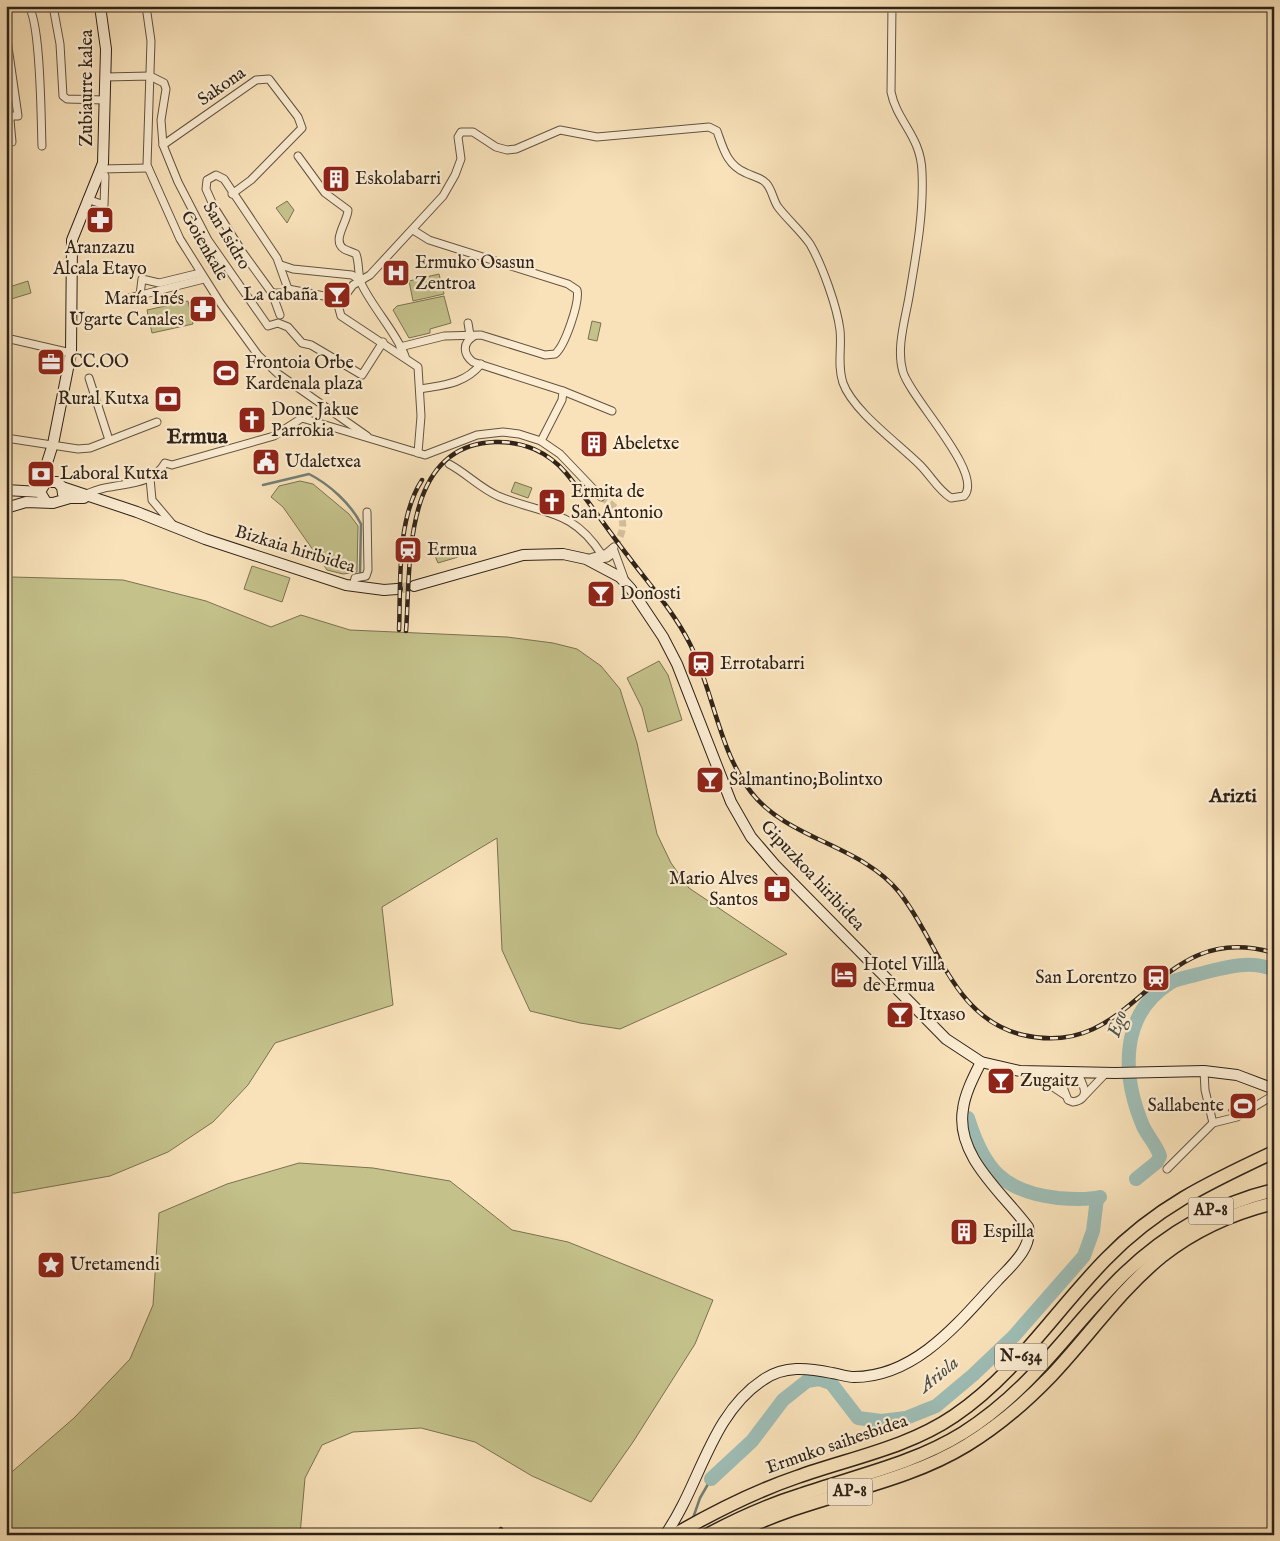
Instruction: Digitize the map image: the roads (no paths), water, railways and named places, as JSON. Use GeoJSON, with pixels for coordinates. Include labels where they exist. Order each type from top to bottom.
{"type":"FeatureCollection","features":[{"type":"Feature","properties":{"kind":"highway","name":"Ermuko saihesbidea"},"geometry":{"type":"LineString","coordinates":[[674,1535],[731,1503],[758,1491],[897,1445],[953,1417],[996,1383],[1032,1346],[1106,1259],[1133,1233],[1191,1192],[1274,1152]]}},
{"type":"Feature","properties":{"kind":"highway","name":"AP-8"},"geometry":{"type":"LineString","coordinates":[[707,1535],[762,1508],[900,1463],[929,1451],[961,1434],[1018,1392],[1126,1280],[1203,1215],[1246,1198],[1274,1190]]}},
{"type":"Feature","properties":{"kind":"highway","name":"AP-8"},"geometry":{"type":"LineString","coordinates":[[1158,1252],[1212,1224],[1274,1202]]}},
{"type":"Feature","properties":{"kind":"highway","name":"AP-8"},"geometry":{"type":"LineString","coordinates":[[733,1535],[774,1516],[903,1475],[933,1463],[966,1446],[1026,1401],[1052,1375],[1126,1280]]}},
{"type":"Feature","properties":{"kind":"street"},"geometry":{"type":"LineString","coordinates":[[53,6],[60,44],[62,96],[67,99],[105,100]]}},
{"type":"Feature","properties":{"kind":"street","name":"Zubiaurre kalea"},"geometry":{"type":"LineString","coordinates":[[100,6],[105,39],[106,78],[101,169]]}},
{"type":"Feature","properties":{"kind":"street","name":"Goienkale"},"geometry":{"type":"LineString","coordinates":[[146,6],[151,41],[148,168],[180,239],[227,313],[264,361],[277,373],[367,436]]}},
{"type":"Feature","properties":{"kind":"street"},"geometry":{"type":"LineString","coordinates":[[338,305],[353,285],[366,279],[444,196],[461,159],[458,137],[466,131],[473,132],[496,147],[507,150],[516,149],[560,130],[597,137],[612,134],[634,135],[700,126],[709,127],[717,131],[722,151],[728,159],[742,172],[766,183],[778,206],[807,240],[814,252],[835,310],[840,330],[840,368],[844,384],[850,395],[867,416],[921,466],[943,493],[951,498],[959,498],[967,493],[969,485],[964,465],[918,401],[903,371],[902,340],[920,221],[922,170],[917,142],[893,101],[891,92],[892,6]]}},
{"type":"Feature","properties":{"kind":"street"},"geometry":{"type":"LineString","coordinates":[[32,8],[39,52],[42,146]]}},
{"type":"Feature","properties":{"kind":"street"},"geometry":{"type":"LineString","coordinates":[[6,33],[18,116],[11,116],[10,120],[12,142]]}},
{"type":"Feature","properties":{"kind":"street"},"geometry":{"type":"LineString","coordinates":[[106,78],[150,76],[164,83],[166,89],[162,111],[163,145]]}},
{"type":"Feature","properties":{"kind":"street","name":"Sakona"},"geometry":{"type":"LineString","coordinates":[[163,145],[256,80],[269,79],[298,117],[302,128],[251,180],[232,194]]}},
{"type":"Feature","properties":{"kind":"street","name":"San Isidro"},"geometry":{"type":"LineString","coordinates":[[163,145],[208,240],[268,326],[279,319]]}},
{"type":"Feature","properties":{"kind":"street"},"geometry":{"type":"LineString","coordinates":[[298,156],[325,193],[347,208],[348,215],[340,241],[344,249],[356,254],[360,281],[397,346],[418,367],[420,389],[418,453]]}},
{"type":"Feature","properties":{"kind":"street"},"geometry":{"type":"LineString","coordinates":[[101,169],[148,168]]}},
{"type":"Feature","properties":{"kind":"street"},"geometry":{"type":"LineString","coordinates":[[95,499],[70,498],[53,503],[43,491],[46,466],[50,458],[72,353],[72,240],[87,199],[101,169]]}},
{"type":"Feature","properties":{"kind":"street"},"geometry":{"type":"LineString","coordinates":[[87,199],[104,205],[105,176],[101,169]]}},
{"type":"Feature","properties":{"kind":"street"},"geometry":{"type":"LineString","coordinates":[[288,290],[281,265],[221,176],[216,175],[207,180],[206,186],[214,207],[243,253],[272,293],[279,319],[302,343],[311,345],[362,375],[383,342]]}},
{"type":"Feature","properties":{"kind":"street"},"geometry":{"type":"LineString","coordinates":[[272,293],[283,293],[288,290],[329,297],[338,305],[341,316],[383,342],[397,346],[444,336],[472,336],[488,337],[545,355],[555,354],[564,341],[576,306],[577,290],[568,284],[429,240],[413,230]]}},
{"type":"Feature","properties":{"kind":"street"},"geometry":{"type":"LineString","coordinates":[[281,265],[302,270],[352,275],[360,281]]}},
{"type":"Feature","properties":{"kind":"street"},"geometry":{"type":"LineString","coordinates":[[140,295],[142,278],[159,283],[202,276]]}},
{"type":"Feature","properties":{"kind":"street"},"geometry":{"type":"LineString","coordinates":[[125,299],[202,276]]}},
{"type":"Feature","properties":{"kind":"street"},"geometry":{"type":"LineString","coordinates":[[468,323],[472,336]]}},
{"type":"Feature","properties":{"kind":"street"},"geometry":{"type":"LineString","coordinates":[[472,336],[467,341],[466,352],[470,360],[563,391],[612,410]]}},
{"type":"Feature","properties":{"kind":"street"},"geometry":{"type":"LineString","coordinates":[[6,338],[72,353]]}},
{"type":"Feature","properties":{"kind":"street"},"geometry":{"type":"LineString","coordinates":[[420,389],[462,380],[473,374],[481,364]]}},
{"type":"Feature","properties":{"kind":"street"},"geometry":{"type":"LineString","coordinates":[[89,378],[109,440]]}},
{"type":"Feature","properties":{"kind":"street"},"geometry":{"type":"LineString","coordinates":[[542,441],[562,400],[563,391]]}},
{"type":"Feature","properties":{"kind":"street"},"geometry":{"type":"LineString","coordinates":[[83,495],[108,487],[150,478],[166,463],[168,466],[178,464],[274,436],[302,418],[425,455],[469,437],[489,432],[519,434],[542,441],[567,460],[601,498]]}},
{"type":"Feature","properties":{"kind":"street"},"geometry":{"type":"LineString","coordinates":[[6,438],[78,449],[90,448],[156,422]]}},
{"type":"Feature","properties":{"kind":"street"},"geometry":{"type":"LineString","coordinates":[[50,458],[63,495],[59,501]]}},
{"type":"Feature","properties":{"kind":"street"},"geometry":{"type":"LineString","coordinates":[[449,464],[497,496],[572,522],[586,533],[602,555]]}},
{"type":"Feature","properties":{"kind":"street"},"geometry":{"type":"LineString","coordinates":[[150,478],[152,500],[181,530]]}},
{"type":"Feature","properties":{"kind":"street"},"geometry":{"type":"LineString","coordinates":[[6,508],[26,502],[43,491],[60,485],[95,499]]}},
{"type":"Feature","properties":{"kind":"street"},"geometry":{"type":"LineString","coordinates":[[6,490],[43,491]]}},
{"type":"Feature","properties":{"kind":"street","name":"Bizkaia hiribidea"},"geometry":{"type":"LineString","coordinates":[[95,499],[137,512],[181,530],[353,586],[396,589]]}},
{"type":"Feature","properties":{"kind":"street"},"geometry":{"type":"LineString","coordinates":[[353,586],[355,578],[366,576],[368,570],[368,512]]}},
{"type":"Feature","properties":{"kind":"street"},"geometry":{"type":"LineString","coordinates":[[586,559],[602,555],[614,549]]}},
{"type":"Feature","properties":{"kind":"street"},"geometry":{"type":"LineString","coordinates":[[586,559],[598,561],[610,557],[614,549]]}},
{"type":"Feature","properties":{"kind":"street"},"geometry":{"type":"LineString","coordinates":[[614,549],[620,570],[631,589]]}},
{"type":"Feature","properties":{"kind":"street","name":"Gipuzkoa hiribidea"},"geometry":{"type":"LineString","coordinates":[[414,586],[523,554],[563,554],[586,559],[620,577],[631,589],[663,637],[677,664],[731,802],[751,837],[775,865],[946,1039],[981,1062],[1028,1071],[1106,1073],[1204,1071],[1237,1075],[1274,1089]]}},
{"type":"Feature","properties":{"kind":"street"},"geometry":{"type":"LineString","coordinates":[[665,1535],[677,1518],[713,1442],[732,1408],[742,1396],[763,1379],[779,1371],[797,1368],[853,1378],[871,1376],[912,1360],[943,1340],[1012,1264],[1027,1244],[1030,1234],[1028,1227],[971,1154],[963,1128],[963,1107],[981,1062]]}},
{"type":"Feature","properties":{"kind":"street"},"geometry":{"type":"LineString","coordinates":[[1028,1071],[1065,1094],[1073,1102],[1082,1099],[1099,1078],[1106,1073]]}},
{"type":"Feature","properties":{"kind":"street"},"geometry":{"type":"LineString","coordinates":[[1204,1071],[1205,1090],[1213,1123]]}},
{"type":"Feature","properties":{"kind":"street"},"geometry":{"type":"LineString","coordinates":[[1065,1094],[1063,1088],[1066,1072]]}},
{"type":"Feature","properties":{"kind":"street"},"geometry":{"type":"LineString","coordinates":[[1077,1072],[1084,1084],[1085,1095]]}},
{"type":"Feature","properties":{"kind":"street"},"geometry":{"type":"LineString","coordinates":[[1167,1169],[1213,1123],[1236,1118],[1274,1096]]}},
{"type":"Feature","properties":{"kind":"waterway"},"geometry":{"type":"LineString","coordinates":[[263,485],[309,474],[339,495],[361,524],[360,574]]}},
{"type":"Feature","properties":{"kind":"waterway","name":"Ego"},"geometry":{"type":"LineString","coordinates":[[1136,1179],[1157,1162],[1160,1156],[1143,1126],[1131,1087],[1130,1048],[1134,1029],[1141,1012],[1153,996],[1170,983],[1180,979],[1217,969],[1246,965],[1256,965],[1274,970]]}},
{"type":"Feature","properties":{"kind":"waterway","name":"Ego"},"geometry":{"type":"LineString","coordinates":[[968,1118],[974,1136],[989,1164],[998,1175],[1010,1183],[1023,1190],[1058,1198],[1085,1199],[1100,1197]]}},
{"type":"Feature","properties":{"kind":"waterway","name":"Ariola"},"geometry":{"type":"LineString","coordinates":[[711,1479],[752,1441],[783,1400],[807,1381],[819,1379],[831,1383],[858,1418],[881,1421],[906,1418],[936,1406],[973,1375],[1014,1336],[1084,1256],[1093,1231],[1097,1198]]}},
{"type":"Feature","properties":{"kind":"waterway"},"geometry":{"type":"LineString","coordinates":[[693,1518],[700,1498],[711,1479]]}},
{"type":"Feature","properties":{"kind":"tunnel"},"geometry":{"type":"LineString","coordinates":[[601,497],[615,507],[622,519],[622,531],[614,547]]}},
{"type":"Feature","properties":{"kind":"tunnel"},"geometry":{"type":"LineString","coordinates":[[397,589],[414,586]]}},
{"type":"Feature","properties":{"kind":"railway"},"geometry":{"type":"LineString","coordinates":[[406,631],[409,574],[417,513],[427,486],[442,464],[464,448],[495,442],[515,443],[534,449],[551,459],[566,473],[661,598],[684,632],[698,662],[731,758],[751,792],[766,808],[784,821],[865,863],[883,876],[899,892],[913,912],[949,976],[979,1013],[999,1026],[1023,1035],[1062,1038],[1094,1029],[1121,1011],[1172,970],[1200,954],[1233,947],[1274,953]]}},
{"type":"Feature","properties":{"kind":"railway"},"geometry":{"type":"LineString","coordinates":[[399,630],[400,573],[404,533],[414,496],[422,480]]}},
{"type":"Feature","properties":{"kind":"railway"},"geometry":{"type":"LineString","coordinates":[[498,1535],[501,1529]]}},
{"type":"Feature","properties":{"kind":"place","name":"Eskolabarri"},"geometry":{"type":"Point","coordinates":[336,179]}},
{"type":"Feature","properties":{"kind":"place","name":"Aranzazu Alcala Etayo"},"geometry":{"type":"Point","coordinates":[100,220]}},
{"type":"Feature","properties":{"kind":"place","name":"Ermuko Osasun Zentroa"},"geometry":{"type":"Point","coordinates":[396,273]}},
{"type":"Feature","properties":{"kind":"place","name":"La cabaña"},"geometry":{"type":"Point","coordinates":[337,295]}},
{"type":"Feature","properties":{"kind":"place","name":"María Inés Ugarte Canales"},"geometry":{"type":"Point","coordinates":[203,309]}},
{"type":"Feature","properties":{"kind":"place","name":"CC.OO"},"geometry":{"type":"Point","coordinates":[51,362]}},
{"type":"Feature","properties":{"kind":"place","name":"Frontoia Orbe Kardenala plaza"},"geometry":{"type":"Point","coordinates":[226,373]}},
{"type":"Feature","properties":{"kind":"place","name":"Rural Kutxa"},"geometry":{"type":"Point","coordinates":[168,399]}},
{"type":"Feature","properties":{"kind":"place","name":"Done Jakue Parrokia"},"geometry":{"type":"Point","coordinates":[252,420]}},
{"type":"Feature","properties":{"kind":"place","name":"Abeletxe"},"geometry":{"type":"Point","coordinates":[594,444]}},
{"type":"Feature","properties":{"kind":"place","name":"Udaletxea"},"geometry":{"type":"Point","coordinates":[266,462]}},
{"type":"Feature","properties":{"kind":"place","name":"Laboral Kutxa"},"geometry":{"type":"Point","coordinates":[41,474]}},
{"type":"Feature","properties":{"kind":"place","name":"Ermita de San Antonio"},"geometry":{"type":"Point","coordinates":[552,502]}},
{"type":"Feature","properties":{"kind":"place","name":"Ermua"},"geometry":{"type":"Point","coordinates":[408,550]}},
{"type":"Feature","properties":{"kind":"place","name":"Donosti"},"geometry":{"type":"Point","coordinates":[601,594]}},
{"type":"Feature","properties":{"kind":"place","name":"Errotabarri"},"geometry":{"type":"Point","coordinates":[701,664]}},
{"type":"Feature","properties":{"kind":"place","name":"Salmantino;Bolintxo"},"geometry":{"type":"Point","coordinates":[710,780]}},
{"type":"Feature","properties":{"kind":"place","name":"Mario Alves Santos"},"geometry":{"type":"Point","coordinates":[777,889]}},
{"type":"Feature","properties":{"kind":"place","name":"Hotel Villa de Ermua"},"geometry":{"type":"Point","coordinates":[844,975]}},
{"type":"Feature","properties":{"kind":"place","name":"San Lorentzo"},"geometry":{"type":"Point","coordinates":[1156,978]}},
{"type":"Feature","properties":{"kind":"place","name":"Itxaso"},"geometry":{"type":"Point","coordinates":[900,1015]}},
{"type":"Feature","properties":{"kind":"place","name":"Zugaitz"},"geometry":{"type":"Point","coordinates":[1001,1081]}},
{"type":"Feature","properties":{"kind":"place","name":"Sallabente"},"geometry":{"type":"Point","coordinates":[1243,1106]}},
{"type":"Feature","properties":{"kind":"place","name":"Espilla"},"geometry":{"type":"Point","coordinates":[964,1232]}},
{"type":"Feature","properties":{"kind":"place","name":"Uretamendi"},"geometry":{"type":"Point","coordinates":[51,1265]}},
{"type":"Feature","properties":{"kind":"district","name":"Ermua"},"geometry":{"type":"Point","coordinates":[197,437]}},
{"type":"Feature","properties":{"kind":"district","name":"Arizti"},"geometry":{"type":"Point","coordinates":[1233,796]}}]}
